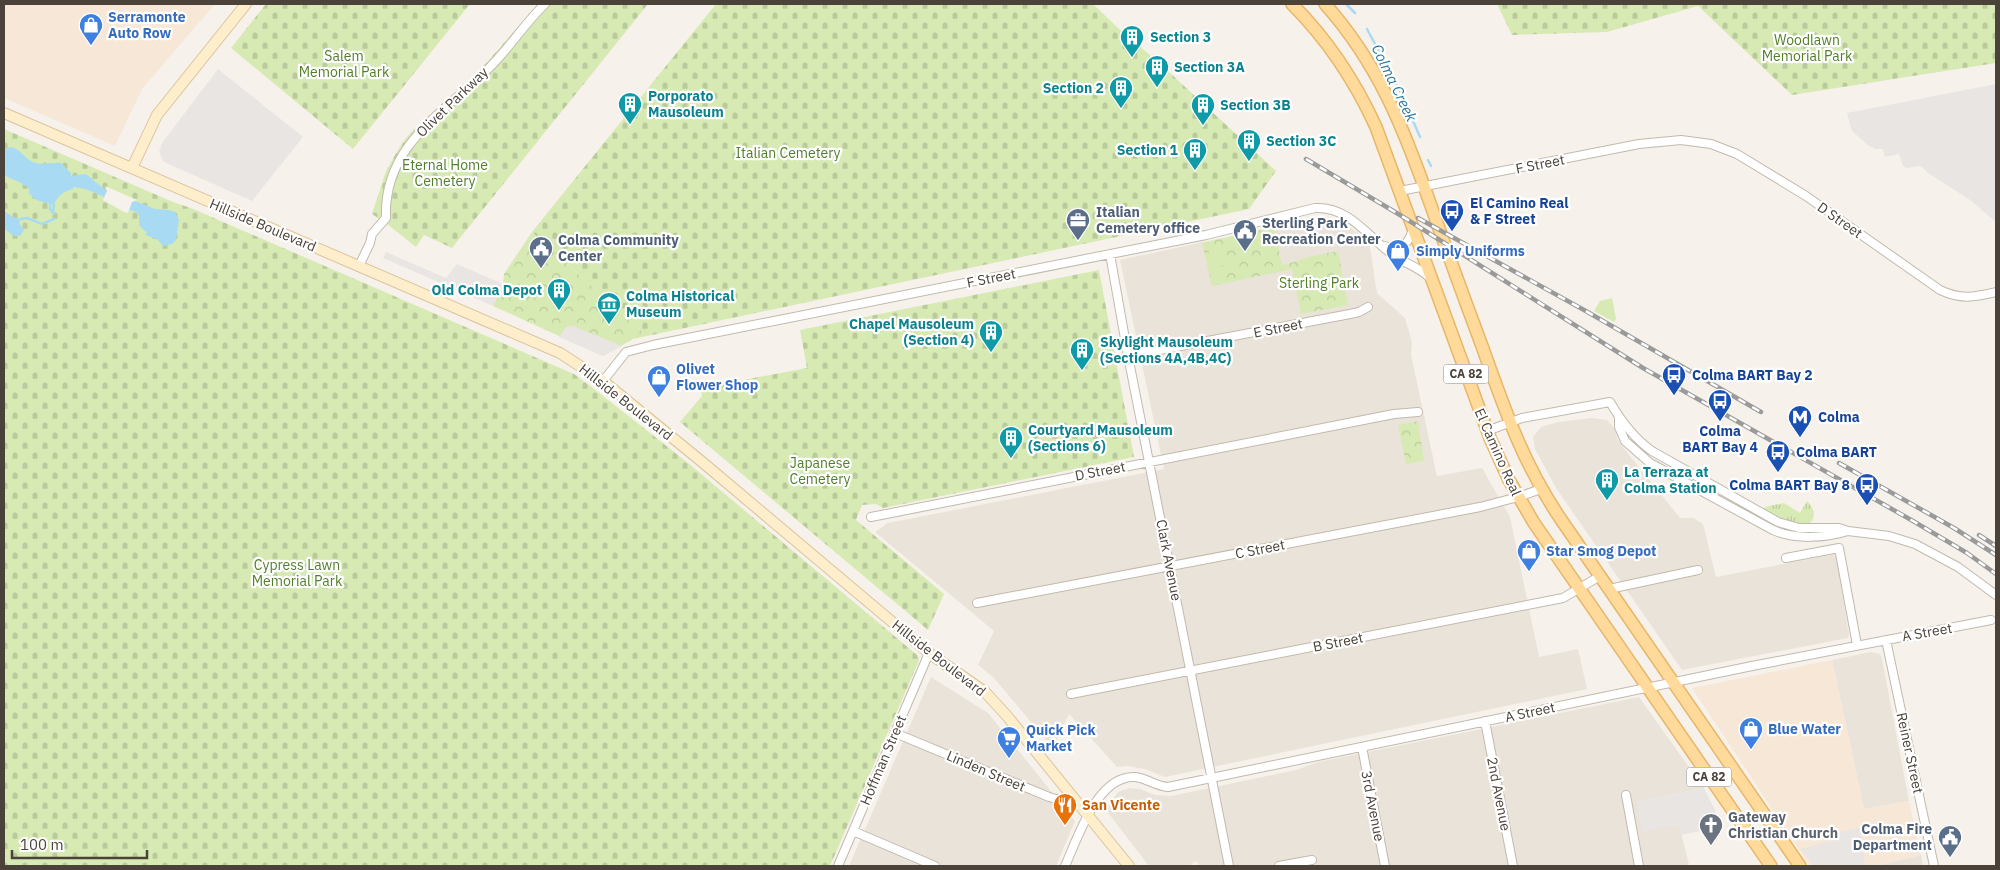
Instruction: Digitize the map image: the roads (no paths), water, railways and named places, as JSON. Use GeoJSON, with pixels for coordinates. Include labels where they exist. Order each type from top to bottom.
{"type":"FeatureCollection","features":[{"type":"Feature","properties":{"kind":"main road"},"geometry":{"type":"LineString","coordinates":[[132,168],[157,115],[246,4]]}},
{"type":"Feature","properties":{"kind":"main road","name":"El Camino Real"},"geometry":{"type":"LineString","coordinates":[[1292,4],[1326,42],[1353,82],[1376,128],[1487,431],[1504,471],[1518,497],[1771,866]]}},
{"type":"Feature","properties":{"kind":"main road","name":"El Camino Real"},"geometry":{"type":"LineString","coordinates":[[1325,4],[1361,50],[1386,92],[1406,137],[1522,453],[1541,489],[1800,866]]}},
{"type":"Feature","properties":{"kind":"main road","name":"Hillside Boulevard"},"geometry":{"type":"LineString","coordinates":[[4,112],[560,353],[603,381],[929,653],[985,692],[1007,716],[1129,866]]}},
{"type":"Feature","properties":{"kind":"street","name":"Olivet Parkway"},"geometry":{"type":"LineString","coordinates":[[359,266],[370,243],[372,234],[386,218],[387,192],[390,182],[398,163],[412,141],[436,115],[489,68],[546,4]]}},
{"type":"Feature","properties":{"kind":"street","name":"F Street"},"geometry":{"type":"LineString","coordinates":[[1400,191],[1639,144],[1681,140]]}},
{"type":"Feature","properties":{"kind":"street","name":"D Street"},"geometry":{"type":"LineString","coordinates":[[1681,140],[1711,144],[1737,154],[1806,196],[1925,280],[1949,294],[1965,297],[1996,292]]}},
{"type":"Feature","properties":{"kind":"street","name":"F Street"},"geometry":{"type":"LineString","coordinates":[[603,381],[626,352],[653,345],[1206,235],[1253,222],[1325,208],[1334,210],[1355,222],[1393,255],[1415,266],[1432,280]]}},
{"type":"Feature","properties":{"kind":"street"},"geometry":{"type":"LineString","coordinates":[[1381,244],[1391,249],[1398,249],[1411,236],[1413,228]]}},
{"type":"Feature","properties":{"kind":"street","name":"Clark Avenue"},"geometry":{"type":"LineString","coordinates":[[1110,254],[1210,778],[1229,866]]}},
{"type":"Feature","properties":{"kind":"street","name":"E Street"},"geometry":{"type":"LineString","coordinates":[[1128,356],[1350,314],[1368,307]]}},
{"type":"Feature","properties":{"kind":"street"},"geometry":{"type":"LineString","coordinates":[[1487,431],[1525,417],[1610,402],[1619,418],[1619,427],[1626,441],[1650,463],[1773,530],[1782,534],[1801,537],[1837,535],[1848,531],[1881,535],[1915,544],[1958,567],[1996,595]]}},
{"type":"Feature","properties":{"kind":"street","name":"D Street"},"geometry":{"type":"LineString","coordinates":[[871,517],[1394,414],[1418,412]]}},
{"type":"Feature","properties":{"kind":"street","name":"C Street"},"geometry":{"type":"LineString","coordinates":[[978,603],[1466,510],[1518,497],[1541,489]]}},
{"type":"Feature","properties":{"kind":"street"},"geometry":{"type":"LineString","coordinates":[[1786,558],[1839,548],[1857,645]]}},
{"type":"Feature","properties":{"kind":"street"},"geometry":{"type":"LineString","coordinates":[[1609,589],[1698,570]]}},
{"type":"Feature","properties":{"kind":"street","name":"B Street"},"geometry":{"type":"LineString","coordinates":[[1071,694],[1563,598],[1600,576]]}},
{"type":"Feature","properties":{"kind":"street","name":"A Street"},"geometry":{"type":"LineString","coordinates":[[1065,866],[1087,816],[1104,791],[1119,780],[1136,777],[1158,786],[1168,787],[1648,687],[1991,620]]}},
{"type":"Feature","properties":{"kind":"street","name":"Reiner Street"},"geometry":{"type":"LineString","coordinates":[[1886,640],[1934,866]]}},
{"type":"Feature","properties":{"kind":"street","name":"Hoffman Street"},"geometry":{"type":"LineString","coordinates":[[838,866],[929,653]]}},
{"type":"Feature","properties":{"kind":"street","name":"2nd Avenue"},"geometry":{"type":"LineString","coordinates":[[1485,721],[1513,866]]}},
{"type":"Feature","properties":{"kind":"street","name":"Linden Street"},"geometry":{"type":"LineString","coordinates":[[895,733],[1049,797],[1078,805]]}},
{"type":"Feature","properties":{"kind":"street","name":"3rd Avenue"},"geometry":{"type":"LineString","coordinates":[[1362,746],[1385,866]]}},
{"type":"Feature","properties":{"kind":"street"},"geometry":{"type":"LineString","coordinates":[[1626,795],[1639,866]]}},
{"type":"Feature","properties":{"kind":"street"},"geometry":{"type":"LineString","coordinates":[[853,831],[935,866]]}},
{"type":"Feature","properties":{"kind":"street"},"geometry":{"type":"LineString","coordinates":[[1279,866],[1312,860]]}},
{"type":"Feature","properties":{"kind":"water"},"geometry":{"type":"Polygon","coordinates":[[[10,147],[17,149],[33,162],[40,164],[61,163],[71,173],[71,176],[86,174],[103,188],[155,209],[175,212],[179,220],[176,240],[172,244],[163,246],[157,239],[145,235],[147,233],[139,225],[137,212],[82,188],[73,187],[73,189],[59,197],[54,205],[36,200],[28,192],[30,191],[26,185],[24,186],[4,174],[4,151],[10,147]]]}},
{"type":"Feature","properties":{"kind":"water"},"geometry":{"type":"Polygon","coordinates":[[[4,211],[13,217],[21,219],[19,223],[24,230],[20,236],[14,236],[4,229],[4,211]]]}},
{"type":"Feature","properties":{"kind":"waterway","name":"Colma Creek"},"geometry":{"type":"LineString","coordinates":[[1346,4],[1355,13]]}},
{"type":"Feature","properties":{"kind":"waterway","name":"Colma Creek"},"geometry":{"type":"LineString","coordinates":[[1367,29],[1401,93],[1420,137]]}},
{"type":"Feature","properties":{"kind":"waterway","name":"Colma Creek"},"geometry":{"type":"LineString","coordinates":[[1428,160],[1431,166]]}},
{"type":"Feature","properties":{"kind":"waterway"},"geometry":{"type":"LineString","coordinates":[[50,205],[50,209],[54,214]]}},
{"type":"Feature","properties":{"kind":"waterway"},"geometry":{"type":"LineString","coordinates":[[53,212],[54,205]]}},
{"type":"Feature","properties":{"kind":"waterway"},"geometry":{"type":"LineString","coordinates":[[21,219],[27,218],[42,224],[54,219]]}},
{"type":"Feature","properties":{"kind":"railway"},"geometry":{"type":"LineString","coordinates":[[1306,159],[1400,215],[1643,368],[1913,521],[1967,553],[1996,574]]}},
{"type":"Feature","properties":{"kind":"railway"},"geometry":{"type":"LineString","coordinates":[[1418,218],[1584,310],[1761,412]]}},
{"type":"Feature","properties":{"kind":"railway"},"geometry":{"type":"LineString","coordinates":[[1839,463],[1954,528],[1996,555]]}},
{"type":"Feature","properties":{"kind":"railway"},"geometry":{"type":"LineString","coordinates":[[1979,535],[1996,546]]}},
{"type":"Feature","properties":{"kind":"place","name":"Serramonte Auto Row"},"geometry":{"type":"Point","coordinates":[91,46]}},
{"type":"Feature","properties":{"kind":"place","name":"Section 3"},"geometry":{"type":"Point","coordinates":[1132,58]}},
{"type":"Feature","properties":{"kind":"place","name":"Section 3A"},"geometry":{"type":"Point","coordinates":[1157,88]}},
{"type":"Feature","properties":{"kind":"place","name":"Section 2"},"geometry":{"type":"Point","coordinates":[1121,109]}},
{"type":"Feature","properties":{"kind":"place","name":"Porporato Mausoleum"},"geometry":{"type":"Point","coordinates":[630,125]}},
{"type":"Feature","properties":{"kind":"place","name":"Section 3B"},"geometry":{"type":"Point","coordinates":[1203,126]}},
{"type":"Feature","properties":{"kind":"place","name":"Section 3C"},"geometry":{"type":"Point","coordinates":[1249,162]}},
{"type":"Feature","properties":{"kind":"place","name":"Section 1"},"geometry":{"type":"Point","coordinates":[1195,171]}},
{"type":"Feature","properties":{"kind":"place","name":"El Camino Real & F Street"},"geometry":{"type":"Point","coordinates":[1452,232]}},
{"type":"Feature","properties":{"kind":"place","name":"Italian Cemetery office"},"geometry":{"type":"Point","coordinates":[1078,241]}},
{"type":"Feature","properties":{"kind":"place","name":"Sterling Park Recreation Center"},"geometry":{"type":"Point","coordinates":[1245,252]}},
{"type":"Feature","properties":{"kind":"place","name":"Colma Community Center"},"geometry":{"type":"Point","coordinates":[541,269]}},
{"type":"Feature","properties":{"kind":"place","name":"Simply Uniforms"},"geometry":{"type":"Point","coordinates":[1398,272]}},
{"type":"Feature","properties":{"kind":"place","name":"Old Colma Depot"},"geometry":{"type":"Point","coordinates":[559,311]}},
{"type":"Feature","properties":{"kind":"place","name":"Colma Historical Museum"},"geometry":{"type":"Point","coordinates":[609,325]}},
{"type":"Feature","properties":{"kind":"place","name":"Chapel Mausoleum (Section 4)"},"geometry":{"type":"Point","coordinates":[991,353]}},
{"type":"Feature","properties":{"kind":"place","name":"Skylight Mausoleum (Sections 4A,4B,4C)"},"geometry":{"type":"Point","coordinates":[1082,371]}},
{"type":"Feature","properties":{"kind":"place","name":"Colma BART Bay 2"},"geometry":{"type":"Point","coordinates":[1674,396]}},
{"type":"Feature","properties":{"kind":"place","name":"Olivet Flower Shop"},"geometry":{"type":"Point","coordinates":[659,398]}},
{"type":"Feature","properties":{"kind":"place","name":"Colma BART Bay 4"},"geometry":{"type":"Point","coordinates":[1720,422]}},
{"type":"Feature","properties":{"kind":"place","name":"Colma"},"geometry":{"type":"Point","coordinates":[1800,438]}},
{"type":"Feature","properties":{"kind":"place","name":"Courtyard Mausoleum (Sections 6)"},"geometry":{"type":"Point","coordinates":[1011,459]}},
{"type":"Feature","properties":{"kind":"place","name":"Colma BART"},"geometry":{"type":"Point","coordinates":[1778,473]}},
{"type":"Feature","properties":{"kind":"place","name":"La Terraza at Colma Station"},"geometry":{"type":"Point","coordinates":[1607,501]}},
{"type":"Feature","properties":{"kind":"place","name":"Colma BART Bay 8"},"geometry":{"type":"Point","coordinates":[1867,506]}},
{"type":"Feature","properties":{"kind":"place","name":"Star Smog Depot"},"geometry":{"type":"Point","coordinates":[1529,572]}},
{"type":"Feature","properties":{"kind":"place","name":"Blue Water"},"geometry":{"type":"Point","coordinates":[1751,750]}},
{"type":"Feature","properties":{"kind":"place","name":"Quick Pick Market"},"geometry":{"type":"Point","coordinates":[1009,759]}},
{"type":"Feature","properties":{"kind":"place","name":"San Vicente"},"geometry":{"type":"Point","coordinates":[1065,826]}},
{"type":"Feature","properties":{"kind":"place","name":"Gateway Christian Church"},"geometry":{"type":"Point","coordinates":[1711,846]}},
{"type":"Feature","properties":{"kind":"place","name":"Colma Fire Department"},"geometry":{"type":"Point","coordinates":[1950,858]}},
{"type":"Feature","properties":{"kind":"park label","name":"Woodlawn Memorial Park"},"geometry":{"type":"Point","coordinates":[1807,48]}},
{"type":"Feature","properties":{"kind":"park label","name":"Salem Memorial Park"},"geometry":{"type":"Point","coordinates":[344,64]}},
{"type":"Feature","properties":{"kind":"park label","name":"Italian Cemetery"},"geometry":{"type":"Point","coordinates":[788,153]}},
{"type":"Feature","properties":{"kind":"park label","name":"Eternal Home Cemetery"},"geometry":{"type":"Point","coordinates":[445,174]}},
{"type":"Feature","properties":{"kind":"park label","name":"Sterling Park"},"geometry":{"type":"Point","coordinates":[1319,283]}},
{"type":"Feature","properties":{"kind":"park label","name":"Japanese Cemetery"},"geometry":{"type":"Point","coordinates":[820,472]}},
{"type":"Feature","properties":{"kind":"park label","name":"Cypress Lawn Memorial Park"},"geometry":{"type":"Point","coordinates":[297,574]}}]}
